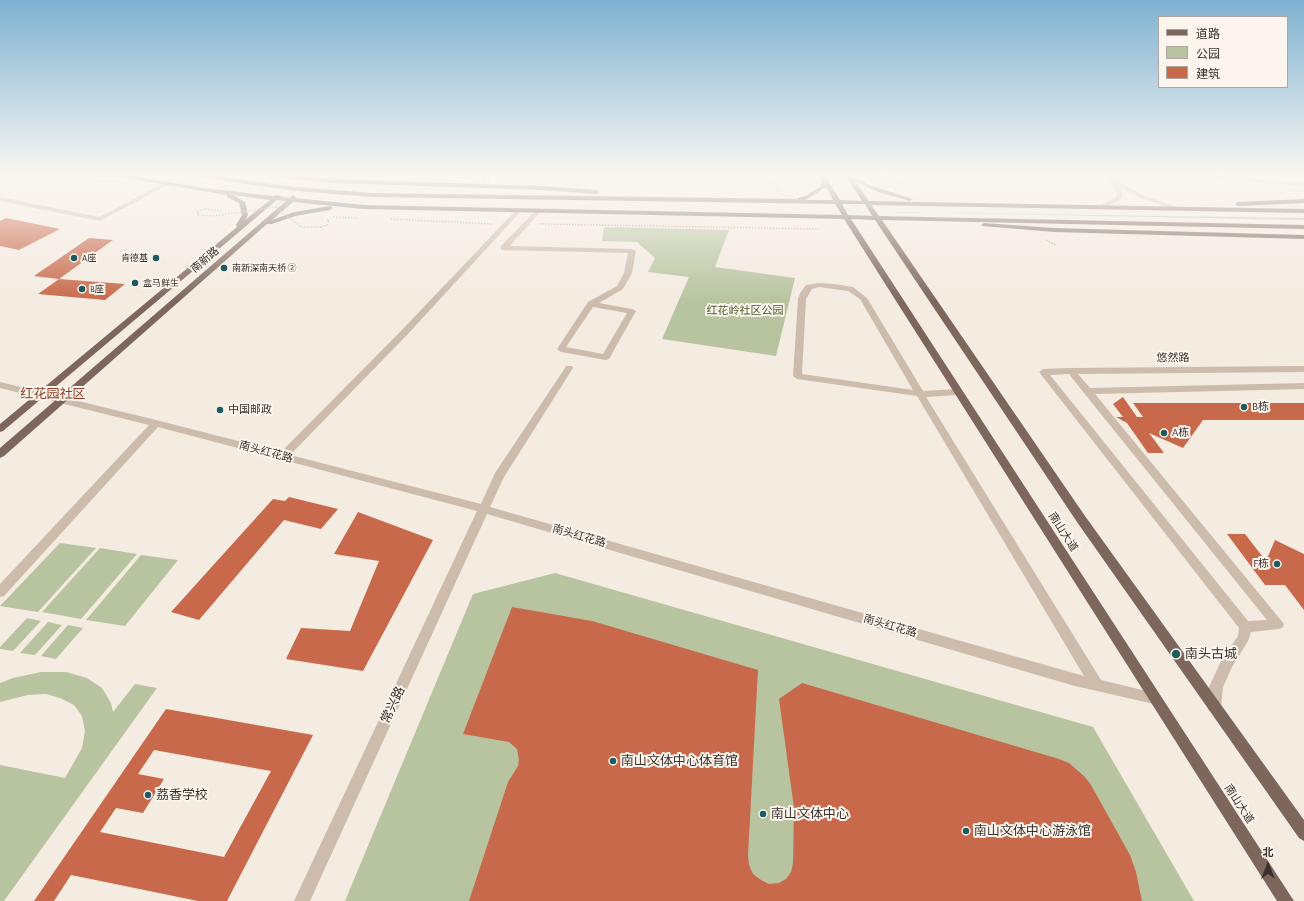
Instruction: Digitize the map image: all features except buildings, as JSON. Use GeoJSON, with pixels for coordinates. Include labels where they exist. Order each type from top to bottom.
{"type":"FeatureCollection","features":[{"type":"Feature","properties":{"kind":"main road"},"geometry":{"type":"LineString","coordinates":[[234,232],[243,217]]}},
{"type":"Feature","properties":{"kind":"main road","name":"南新路"},"geometry":{"type":"LineString","coordinates":[[0,429],[252,217]]}},
{"type":"Feature","properties":{"kind":"main road","name":"南新路"},"geometry":{"type":"LineString","coordinates":[[0,454],[271,217]]}},
{"type":"Feature","properties":{"kind":"main road"},"geometry":{"type":"LineString","coordinates":[[252,233],[286,217]]}},
{"type":"Feature","properties":{"kind":"main road","name":"南山大道"},"geometry":{"type":"LineString","coordinates":[[846,217],[1286,901]]}},
{"type":"Feature","properties":{"kind":"main road","name":"南山大道"},"geometry":{"type":"LineString","coordinates":[[876,217],[1082,519],[1304,833]]}},
{"type":"Feature","properties":{"kind":"main road"},"geometry":{"type":"LineString","coordinates":[[903,217],[1304,226]]}},
{"type":"Feature","properties":{"kind":"main road"},"geometry":{"type":"LineString","coordinates":[[928,218],[1013,228],[1304,237]]}},
{"type":"Feature","properties":{"kind":"main road"},"geometry":{"type":"LineString","coordinates":[[1152,233],[1223,224]]}},
{"type":"Feature","properties":{"kind":"street"},"geometry":{"type":"LineString","coordinates":[[90,217],[100,219],[104,217]]}},
{"type":"Feature","properties":{"kind":"street"},"geometry":{"type":"LineString","coordinates":[[283,456],[403,334],[512,217]]}},
{"type":"Feature","properties":{"kind":"street"},"geometry":{"type":"LineString","coordinates":[[533,217],[504,248],[632,251],[628,273],[620,288],[591,304],[561,349],[606,357],[632,311],[591,304]]}},
{"type":"Feature","properties":{"kind":"street"},"geometry":{"type":"LineString","coordinates":[[957,392],[920,394],[796,376],[802,299],[804,293],[809,288],[819,285],[835,286],[850,289],[863,298],[920,394],[1049,608],[1097,685]]}},
{"type":"Feature","properties":{"kind":"street","name":"常兴路"},"geometry":{"type":"LineString","coordinates":[[302,901],[499,476],[570,368]]}},
{"type":"Feature","properties":{"kind":"street","name":"悠然路"},"geometry":{"type":"LineString","coordinates":[[1245,627],[1043,372],[1304,369]]}},
{"type":"Feature","properties":{"kind":"street"},"geometry":{"type":"LineString","coordinates":[[1071,371],[1278,624],[1245,627],[1244,636],[1227,663],[1216,687],[1214,706]]}},
{"type":"Feature","properties":{"kind":"street","name":"南头红花路"},"geometry":{"type":"LineString","coordinates":[[0,384],[156,423],[484,509],[1076,680],[1154,698]]}},
{"type":"Feature","properties":{"kind":"street"},"geometry":{"type":"LineString","coordinates":[[1087,391],[1304,386]]}},
{"type":"Feature","properties":{"kind":"street"},"geometry":{"type":"LineString","coordinates":[[0,592],[156,423]]}},
{"type":"Feature","properties":{"kind":"path"},"geometry":{"type":"LineString","coordinates":[[288,217],[301,227],[321,227]]}},
{"type":"Feature","properties":{"kind":"path"},"geometry":{"type":"LineString","coordinates":[[329,217],[365,218]]}},
{"type":"Feature","properties":{"kind":"path"},"geometry":{"type":"LineString","coordinates":[[389,219],[494,224]]}},
{"type":"Feature","properties":{"kind":"path"},"geometry":{"type":"LineString","coordinates":[[536,225],[548,223],[818,229]]}},
{"type":"Feature","properties":{"kind":"green space"},"geometry":{"type":"Polygon","coordinates":[[[1155,217],[1304,218],[1304,220],[1155,217]]]}},
{"type":"Feature","properties":{"kind":"green space","name":"红花岭社区公园"},"geometry":{"type":"Polygon","coordinates":[[[604,227],[729,230],[715,267],[795,278],[776,356],[662,339],[689,277],[648,272],[655,258],[637,242],[602,241],[604,227]]]}},
{"type":"Feature","properties":{"kind":"green space"},"geometry":{"type":"Polygon","coordinates":[[[60,543],[96,548],[38,612],[0,606],[60,543]]]}},
{"type":"Feature","properties":{"kind":"green space"},"geometry":{"type":"Polygon","coordinates":[[[100,548],[137,554],[81,619],[42,612],[100,548]]]}},
{"type":"Feature","properties":{"kind":"green space"},"geometry":{"type":"Polygon","coordinates":[[[141,555],[178,560],[125,626],[86,620],[141,555]]]}},
{"type":"Feature","properties":{"kind":"green space","name":"南山文体中心"},"geometry":{"type":"Polygon","coordinates":[[[555,573],[1093,727],[1194,901],[345,901],[473,594],[555,573]]]}},
{"type":"Feature","properties":{"kind":"green space"},"geometry":{"type":"Polygon","coordinates":[[[27,618],[41,621],[13,651],[0,649],[0,647],[27,618]]]}},
{"type":"Feature","properties":{"kind":"green space"},"geometry":{"type":"Polygon","coordinates":[[[48,622],[62,625],[35,655],[20,653],[48,622]]]}},
{"type":"Feature","properties":{"kind":"green space"},"geometry":{"type":"Polygon","coordinates":[[[68,625],[83,628],[56,659],[41,656],[68,625]]]}},
{"type":"Feature","properties":{"kind":"green space"},"geometry":{"type":"Polygon","coordinates":[[[41,672],[66,672],[87,678],[102,688],[111,703],[113,712],[135,684],[157,688],[4,901],[0,901],[0,765],[65,778],[82,748],[85,731],[82,716],[74,705],[60,698],[46,694],[28,695],[0,702],[0,683],[13,678],[41,672]]]}},
{"type":"Feature","properties":{"kind":"place","name":"A座"},"geometry":{"type":"Point","coordinates":[74,258]}},
{"type":"Feature","properties":{"kind":"place","name":"肯德基"},"geometry":{"type":"Point","coordinates":[156,258]}},
{"type":"Feature","properties":{"kind":"place","name":"南新深南天桥 ②"},"geometry":{"type":"Point","coordinates":[224,268]}},
{"type":"Feature","properties":{"kind":"place","name":"盒马鲜生"},"geometry":{"type":"Point","coordinates":[135,283]}},
{"type":"Feature","properties":{"kind":"place","name":"B座"},"geometry":{"type":"Point","coordinates":[82,289]}},
{"type":"Feature","properties":{"kind":"place","name":"B栋"},"geometry":{"type":"Point","coordinates":[1244,407]}},
{"type":"Feature","properties":{"kind":"place","name":"中国邮政"},"geometry":{"type":"Point","coordinates":[220,410]}},
{"type":"Feature","properties":{"kind":"place","name":"A栋"},"geometry":{"type":"Point","coordinates":[1164,433]}},
{"type":"Feature","properties":{"kind":"place","name":"F栋"},"geometry":{"type":"Point","coordinates":[1277,564]}},
{"type":"Feature","properties":{"kind":"place","name":"南头古城"},"geometry":{"type":"Point","coordinates":[1176,654]}},
{"type":"Feature","properties":{"kind":"place","name":"南山文体中心体育馆"},"geometry":{"type":"Point","coordinates":[613,761]}},
{"type":"Feature","properties":{"kind":"place","name":"荔香学校"},"geometry":{"type":"Point","coordinates":[148,795]}},
{"type":"Feature","properties":{"kind":"place","name":"南山文体中心"},"geometry":{"type":"Point","coordinates":[763,814]}},
{"type":"Feature","properties":{"kind":"place","name":"南山文体中心游泳馆"},"geometry":{"type":"Point","coordinates":[966,831]}},
{"type":"Feature","properties":{"kind":"district","name":"红花园社区"},"geometry":{"type":"Point","coordinates":[53,394]}}]}
